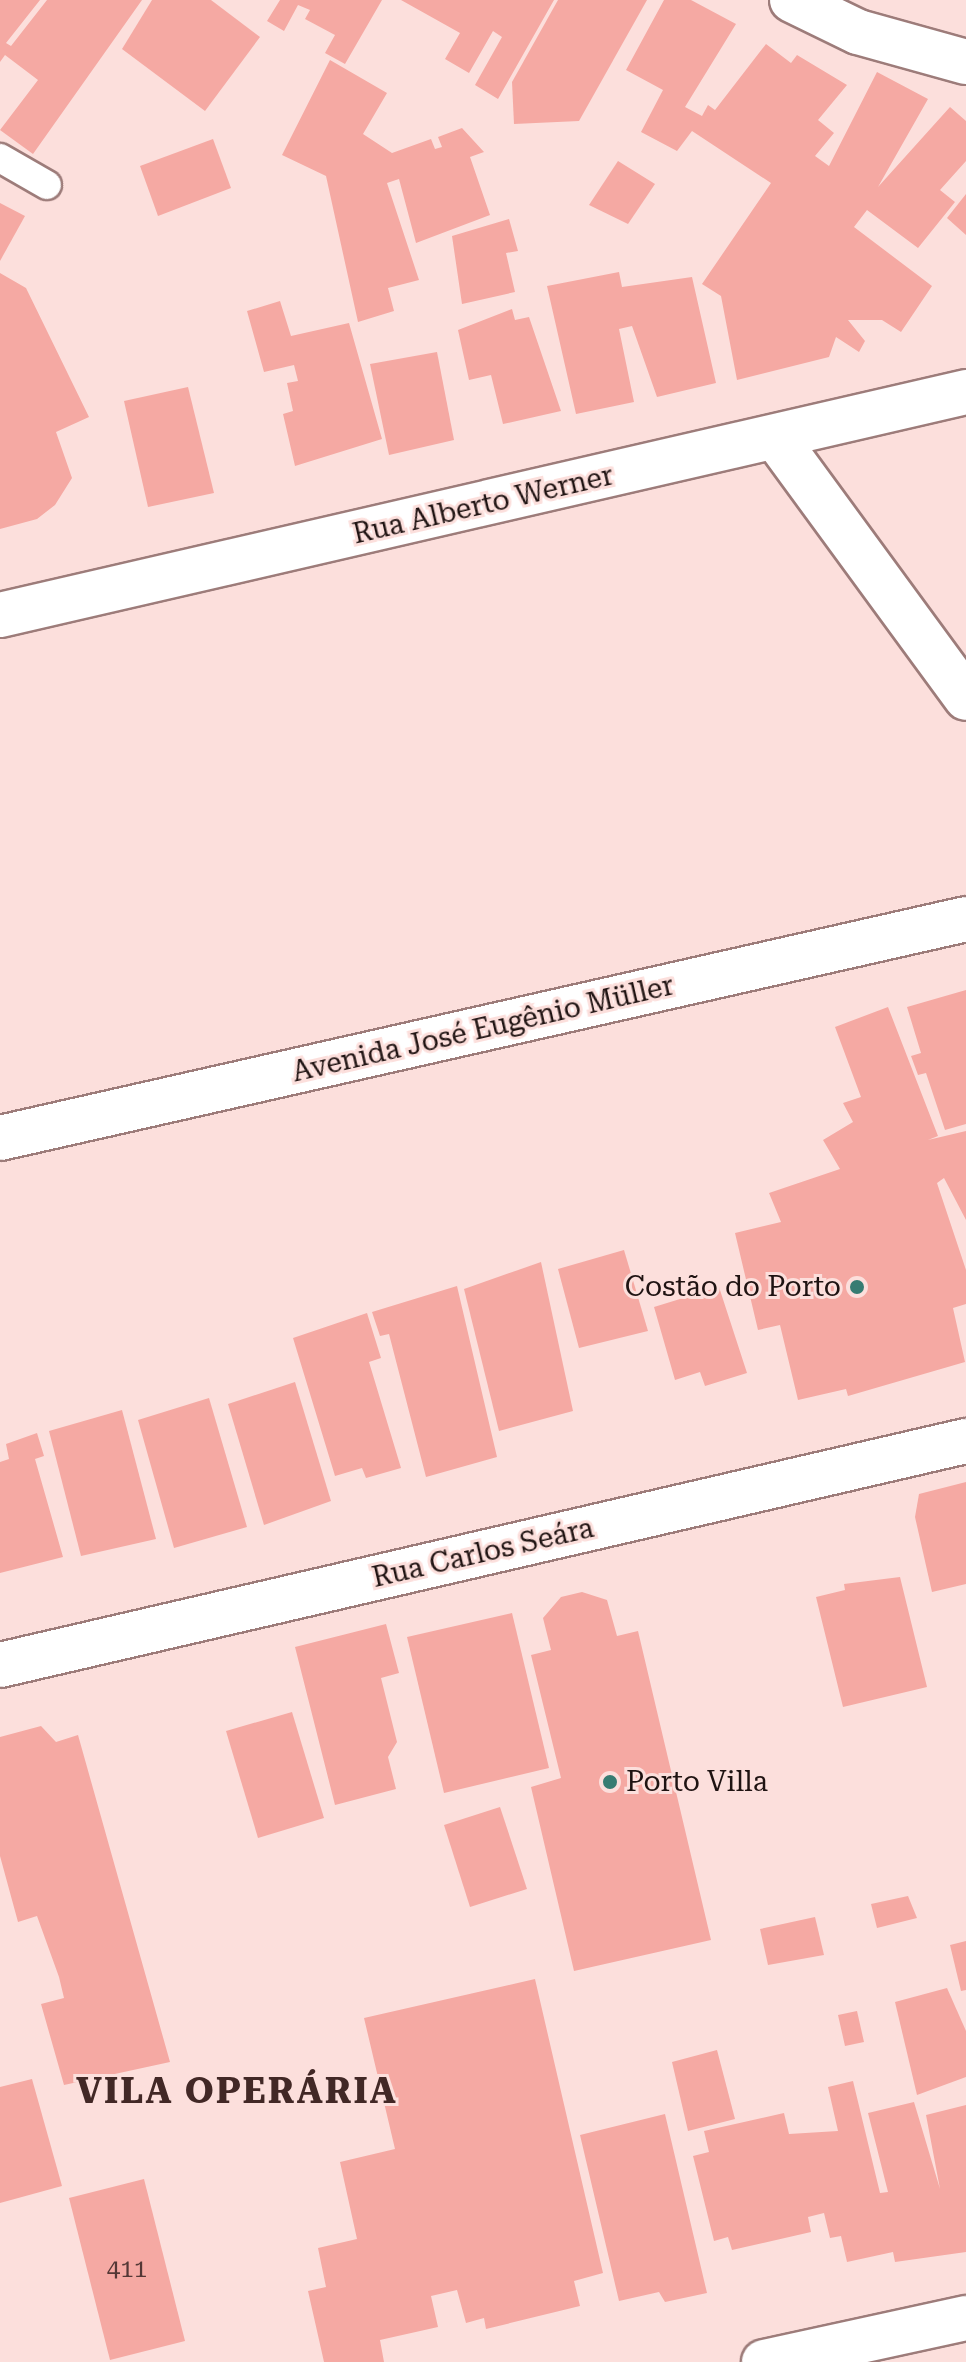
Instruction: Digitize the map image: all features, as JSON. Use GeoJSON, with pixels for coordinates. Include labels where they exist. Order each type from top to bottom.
{"type":"FeatureCollection","features":[{"type":"Feature","properties":{"kind":"main road"},"geometry":{"type":"LineString","coordinates":[[792,0],[858,32],[966,62]]}},
{"type":"Feature","properties":{"kind":"main road","name":"Rua Alberto Werner"},"geometry":{"type":"LineString","coordinates":[[0,615],[966,392]]}},
{"type":"Feature","properties":{"kind":"main road"},"geometry":{"type":"LineString","coordinates":[[776,438],[966,698]]}},
{"type":"Feature","properties":{"kind":"main road","name":"Avenida José Eugênio Müller"},"geometry":{"type":"LineString","coordinates":[[0,1138],[966,919]]}},
{"type":"Feature","properties":{"kind":"main road","name":"Rua Carlos Seára"},"geometry":{"type":"LineString","coordinates":[[0,1665],[966,1441]]}},
{"type":"Feature","properties":{"kind":"main road"},"geometry":{"type":"LineString","coordinates":[[764,2362],[966,2318]]}},
{"type":"Feature","properties":{"kind":"lane"},"geometry":{"type":"LineString","coordinates":[[0,158],[47,185]]}},
{"type":"Feature","properties":{"kind":"building"},"geometry":{"type":"Polygon","coordinates":[[[0,0],[40,0],[6,43],[11,46],[47,0],[142,0],[33,154],[0,130],[38,80],[5,55],[0,62],[0,0]]]}},
{"type":"Feature","properties":{"kind":"building"},"geometry":{"type":"Polygon","coordinates":[[[152,0],[211,0],[260,37],[205,111],[122,49],[152,0]]]}},
{"type":"Feature","properties":{"kind":"building"},"geometry":{"type":"Polygon","coordinates":[[[280,0],[382,0],[345,64],[325,53],[335,35],[305,19],[310,10],[298,5],[284,31],[267,21],[280,0]]]}},
{"type":"Feature","properties":{"kind":"building"},"geometry":{"type":"Polygon","coordinates":[[[401,0],[554,0],[498,99],[475,85],[502,37],[493,31],[469,73],[445,59],[460,33],[401,0]]]}},
{"type":"Feature","properties":{"kind":"building"},"geometry":{"type":"Polygon","coordinates":[[[558,0],[647,0],[579,121],[514,124],[512,82],[558,0]]]}},
{"type":"Feature","properties":{"kind":"building"},"geometry":{"type":"Polygon","coordinates":[[[664,0],[691,0],[736,24],[685,107],[702,116],[708,105],[715,110],[766,44],[791,63],[797,55],[847,85],[818,120],[834,133],[815,156],[829,166],[877,72],[928,99],[878,187],[950,107],[966,121],[966,161],[940,190],[955,202],[918,248],[867,210],[854,227],[932,286],[901,332],[882,320],[848,320],[865,341],[859,352],[836,337],[829,357],[737,380],[721,296],[702,284],[771,183],[692,131],[677,151],[641,132],[663,90],[626,70],[664,0]]]}},
{"type":"Feature","properties":{"kind":"building"},"geometry":{"type":"Polygon","coordinates":[[[330,60],[387,93],[363,134],[392,153],[431,139],[435,149],[442,147],[438,137],[462,128],[484,152],[470,157],[490,215],[416,243],[399,179],[387,183],[419,280],[388,288],[394,311],[358,322],[326,176],[282,155],[330,60]]]}},
{"type":"Feature","properties":{"kind":"building"},"geometry":{"type":"Polygon","coordinates":[[[213,139],[231,188],[158,216],[140,166],[213,139]]]}},
{"type":"Feature","properties":{"kind":"building"},"geometry":{"type":"Polygon","coordinates":[[[618,161],[655,184],[628,224],[589,205],[618,161]]]}},
{"type":"Feature","properties":{"kind":"building"},"geometry":{"type":"Polygon","coordinates":[[[966,194],[966,235],[947,218],[966,194]]]}},
{"type":"Feature","properties":{"kind":"building"},"geometry":{"type":"Polygon","coordinates":[[[0,203],[25,216],[0,261],[0,203]]]}},
{"type":"Feature","properties":{"kind":"building"},"geometry":{"type":"Polygon","coordinates":[[[509,219],[518,251],[506,253],[515,292],[462,304],[452,236],[509,219]]]}},
{"type":"Feature","properties":{"kind":"building"},"geometry":{"type":"Polygon","coordinates":[[[619,272],[622,287],[692,277],[716,383],[657,397],[632,326],[619,329],[634,402],[576,414],[547,286],[619,272]]]}},
{"type":"Feature","properties":{"kind":"building"},"geometry":{"type":"Polygon","coordinates":[[[0,273],[26,288],[89,417],[56,432],[72,478],[55,505],[37,519],[0,529],[0,273]]]}},
{"type":"Feature","properties":{"kind":"building"},"geometry":{"type":"Polygon","coordinates":[[[280,301],[291,336],[349,323],[382,439],[295,466],[283,414],[293,411],[287,383],[298,381],[294,365],[264,372],[247,311],[280,301]]]}},
{"type":"Feature","properties":{"kind":"building"},"geometry":{"type":"Polygon","coordinates":[[[512,309],[515,320],[529,317],[561,411],[503,424],[491,375],[469,380],[458,330],[512,309]]]}},
{"type":"Feature","properties":{"kind":"building"},"geometry":{"type":"Polygon","coordinates":[[[437,352],[454,440],[389,455],[370,364],[437,352]]]}},
{"type":"Feature","properties":{"kind":"building"},"geometry":{"type":"Polygon","coordinates":[[[188,387],[214,493],[148,507],[124,401],[188,387]]]}},
{"type":"Feature","properties":{"kind":"building"},"geometry":{"type":"Polygon","coordinates":[[[966,990],[966,1124],[945,1130],[926,1073],[918,1075],[911,1056],[921,1053],[907,1007],[966,990]]]}},
{"type":"Feature","properties":{"kind":"building","name":"Costão do Porto"},"geometry":{"type":"Polygon","coordinates":[[[888,1007],[938,1136],[928,1140],[966,1131],[966,1220],[944,1178],[937,1183],[966,1270],[966,1304],[953,1308],[965,1362],[848,1396],[846,1389],[798,1400],[780,1325],[758,1330],[735,1233],[781,1222],[769,1193],[840,1169],[823,1140],[853,1122],[843,1103],[861,1097],[835,1027],[888,1007]]]}},
{"type":"Feature","properties":{"kind":"building"},"geometry":{"type":"Polygon","coordinates":[[[624,1250],[648,1331],[579,1348],[558,1269],[624,1250]]]}},
{"type":"Feature","properties":{"kind":"building"},"geometry":{"type":"Polygon","coordinates":[[[541,1262],[573,1411],[499,1431],[464,1289],[541,1262]]]}},
{"type":"Feature","properties":{"kind":"building"},"geometry":{"type":"Polygon","coordinates":[[[457,1286],[497,1457],[426,1477],[389,1334],[380,1336],[372,1312],[457,1286]]]}},
{"type":"Feature","properties":{"kind":"building"},"geometry":{"type":"Polygon","coordinates":[[[719,1287],[747,1373],[705,1386],[700,1372],[675,1380],[654,1307],[719,1287]]]}},
{"type":"Feature","properties":{"kind":"building"},"geometry":{"type":"Polygon","coordinates":[[[367,1313],[381,1358],[369,1362],[401,1468],[366,1478],[362,1468],[335,1476],[293,1338],[367,1313]]]}},
{"type":"Feature","properties":{"kind":"building"},"geometry":{"type":"Polygon","coordinates":[[[295,1382],[331,1501],[264,1525],[228,1404],[295,1382]]]}},
{"type":"Feature","properties":{"kind":"building"},"geometry":{"type":"Polygon","coordinates":[[[209,1398],[247,1527],[174,1548],[138,1420],[209,1398]]]}},
{"type":"Feature","properties":{"kind":"building"},"geometry":{"type":"Polygon","coordinates":[[[122,1410],[156,1539],[81,1556],[49,1431],[122,1410]]]}},
{"type":"Feature","properties":{"kind":"building"},"geometry":{"type":"Polygon","coordinates":[[[37,1433],[44,1456],[35,1459],[63,1557],[0,1573],[0,1462],[9,1459],[6,1444],[37,1433]]]}},
{"type":"Feature","properties":{"kind":"building"},"geometry":{"type":"Polygon","coordinates":[[[966,1482],[966,1584],[932,1592],[915,1517],[919,1494],[966,1482]]]}},
{"type":"Feature","properties":{"kind":"building"},"geometry":{"type":"Polygon","coordinates":[[[900,1577],[927,1687],[843,1707],[816,1597],[845,1590],[844,1584],[900,1577]]]}},
{"type":"Feature","properties":{"kind":"building","name":"Porto Villa"},"geometry":{"type":"Polygon","coordinates":[[[582,1592],[607,1600],[617,1636],[638,1631],[711,1940],[574,1971],[531,1787],[561,1778],[531,1655],[551,1650],[543,1618],[561,1597],[582,1592]]]}},
{"type":"Feature","properties":{"kind":"building"},"geometry":{"type":"Polygon","coordinates":[[[512,1613],[549,1768],[444,1793],[407,1637],[512,1613]]]}},
{"type":"Feature","properties":{"kind":"building"},"geometry":{"type":"Polygon","coordinates":[[[386,1624],[399,1673],[381,1678],[397,1742],[388,1757],[396,1789],[335,1805],[295,1647],[386,1624]]]}},
{"type":"Feature","properties":{"kind":"building"},"geometry":{"type":"Polygon","coordinates":[[[292,1712],[324,1818],[258,1838],[226,1731],[292,1712]]]}},
{"type":"Feature","properties":{"kind":"building"},"geometry":{"type":"Polygon","coordinates":[[[41,1726],[56,1742],[78,1735],[170,2062],[64,2085],[41,2004],[64,1998],[59,1977],[37,1916],[18,1922],[0,1856],[0,1737],[41,1726]]]}},
{"type":"Feature","properties":{"kind":"building"},"geometry":{"type":"Polygon","coordinates":[[[500,1807],[527,1889],[470,1907],[444,1825],[500,1807]]]}},
{"type":"Feature","properties":{"kind":"building"},"geometry":{"type":"Polygon","coordinates":[[[908,1896],[917,1918],[877,1928],[871,1904],[908,1896]]]}},
{"type":"Feature","properties":{"kind":"building"},"geometry":{"type":"Polygon","coordinates":[[[815,1917],[824,1955],[768,1965],[760,1929],[815,1917]]]}},
{"type":"Feature","properties":{"kind":"building"},"geometry":{"type":"Polygon","coordinates":[[[966,1941],[966,1990],[961,1991],[950,1945],[966,1941]]]}},
{"type":"Feature","properties":{"kind":"building"},"geometry":{"type":"Polygon","coordinates":[[[535,1979],[603,2273],[574,2281],[580,2306],[486,2329],[484,2318],[466,2323],[457,2290],[431,2296],[438,2327],[380,2340],[384,2362],[324,2362],[308,2291],[326,2287],[318,2248],[357,2239],[340,2162],[395,2149],[364,2018],[535,1979]]]}},
{"type":"Feature","properties":{"kind":"building"},"geometry":{"type":"Polygon","coordinates":[[[947,1988],[966,2031],[966,2077],[917,2095],[895,2002],[947,1988]]]}},
{"type":"Feature","properties":{"kind":"building"},"geometry":{"type":"Polygon","coordinates":[[[857,2011],[864,2042],[845,2046],[838,2015],[857,2011]]]}},
{"type":"Feature","properties":{"kind":"building"},"geometry":{"type":"Polygon","coordinates":[[[717,2050],[735,2119],[688,2131],[672,2062],[717,2050]]]}},
{"type":"Feature","properties":{"kind":"building"},"geometry":{"type":"Polygon","coordinates":[[[32,2079],[62,2186],[0,2203],[0,2087],[32,2079]]]}},
{"type":"Feature","properties":{"kind":"building"},"geometry":{"type":"Polygon","coordinates":[[[853,2081],[880,2193],[888,2192],[868,2113],[914,2102],[940,2189],[926,2115],[966,2105],[966,2252],[895,2262],[893,2252],[847,2262],[841,2236],[830,2238],[824,2213],[808,2217],[811,2232],[732,2250],[728,2237],[714,2241],[693,2156],[709,2152],[704,2131],[784,2113],[789,2134],[838,2131],[828,2087],[853,2081]]]}},
{"type":"Feature","properties":{"kind":"building"},"geometry":{"type":"Polygon","coordinates":[[[665,2114],[707,2293],[665,2302],[659,2292],[619,2301],[580,2135],[665,2114]]]}},
{"type":"Feature","properties":{"kind":"building"},"geometry":{"type":"Polygon","coordinates":[[[144,2179],[185,2341],[110,2360],[69,2198],[144,2179]]]}},
{"type":"Feature","properties":{"kind":"place","name":"Costão do Porto"},"geometry":{"type":"Point","coordinates":[857,1287]}},
{"type":"Feature","properties":{"kind":"place","name":"Porto Villa"},"geometry":{"type":"Point","coordinates":[610,1782]}},
{"type":"Feature","properties":{"kind":"district","name":"VILA OPERÁRIA"},"geometry":{"type":"Point","coordinates":[237,2092]}}]}
